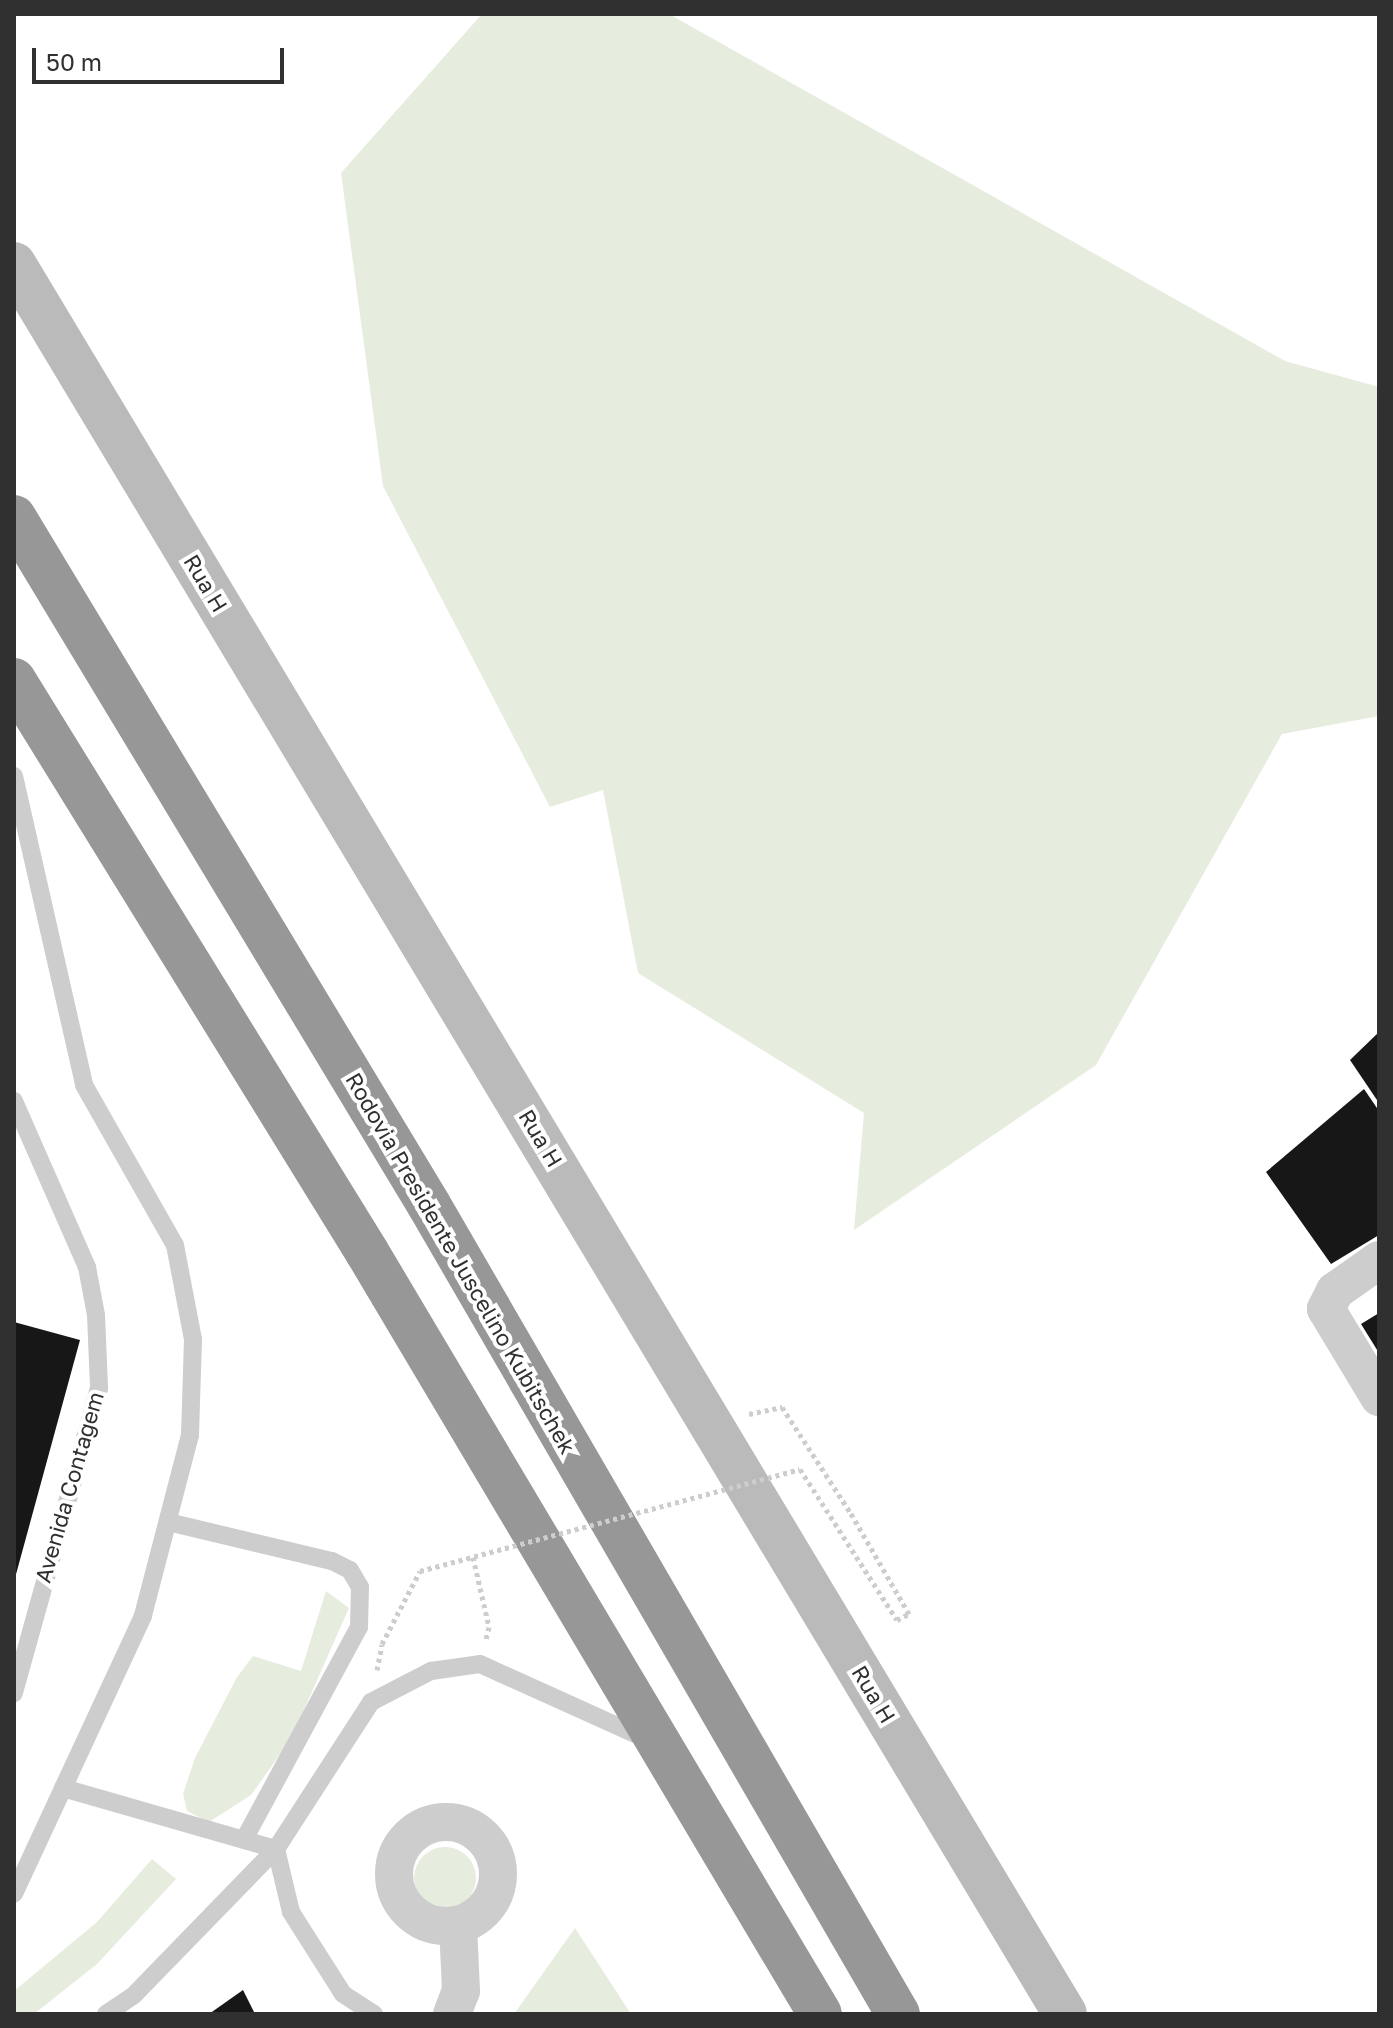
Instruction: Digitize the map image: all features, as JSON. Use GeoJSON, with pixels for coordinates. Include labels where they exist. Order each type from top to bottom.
{"type":"FeatureCollection","features":[{"type":"Feature","properties":{"kind":"highway","name":"Rodovia Presidente Juscelino Kubitschek"},"geometry":{"type":"LineString","coordinates":[[14,517],[421,1191],[898,2014]]}},
{"type":"Feature","properties":{"kind":"highway"},"geometry":{"type":"LineString","coordinates":[[14,680],[367,1252],[820,2014]]}},
{"type":"Feature","properties":{"kind":"main road","name":"Rua H"},"geometry":{"type":"LineString","coordinates":[[14,264],[1065,2014]]}},
{"type":"Feature","properties":{"kind":"street"},"geometry":{"type":"LineString","coordinates":[[1379,1260],[1343,1283],[1326,1309],[1379,1397]]}},
{"type":"Feature","properties":{"kind":"street"},"geometry":{"type":"LineString","coordinates":[[452,2014],[461,1991],[458,1925]]}},
{"type":"Feature","properties":{"kind":"lane"},"geometry":{"type":"LineString","coordinates":[[14,776],[84,1085],[175,1245],[193,1339],[190,1435],[143,1616],[14,1894]]}},
{"type":"Feature","properties":{"kind":"lane","name":"Avenida Contagem"},"geometry":{"type":"LineString","coordinates":[[14,1101],[87,1267],[96,1315],[99,1388],[14,1693]]}},
{"type":"Feature","properties":{"kind":"lane"},"geometry":{"type":"LineString","coordinates":[[168,1522],[332,1561],[350,1570],[360,1587],[359,1627],[244,1840]]}},
{"type":"Feature","properties":{"kind":"lane"},"geometry":{"type":"LineString","coordinates":[[106,2014],[133,1996],[276,1849],[371,1702],[431,1671],[480,1664],[659,1745]]}},
{"type":"Feature","properties":{"kind":"lane"},"geometry":{"type":"LineString","coordinates":[[63,1788],[276,1849]]}},
{"type":"Feature","properties":{"kind":"lane"},"geometry":{"type":"LineString","coordinates":[[276,1849],[291,1912],[343,1994],[374,2014]]}},
{"type":"Feature","properties":{"kind":"path"},"geometry":{"type":"LineString","coordinates":[[382,1644],[420,1571],[800,1469],[897,1620],[909,1614],[850,1512],[782,1407],[712,1422]]}},
{"type":"Feature","properties":{"kind":"path"},"geometry":{"type":"LineString","coordinates":[[473,1557],[489,1627]]}},
{"type":"Feature","properties":{"kind":"green space"},"geometry":{"type":"Polygon","coordinates":[[[482,14],[669,14],[1285,361],[1379,387],[1379,716],[1282,734],[1096,1065],[854,1230],[864,1113],[638,973],[603,790],[550,807],[383,486],[341,173],[482,14]]]}},
{"type":"Feature","properties":{"kind":"green space"},"geometry":{"type":"Polygon","coordinates":[[[326,1591],[349,1608],[291,1739],[251,1795],[209,1822],[187,1811],[183,1794],[195,1758],[237,1677],[253,1656],[301,1671],[326,1591]]]}},
{"type":"Feature","properties":{"kind":"green space"},"geometry":{"type":"Polygon","coordinates":[[[445,1847],[467,1856],[476,1878],[467,1900],[445,1909],[423,1900],[414,1878],[423,1856],[445,1847]]]}},
{"type":"Feature","properties":{"kind":"green space"},"geometry":{"type":"Polygon","coordinates":[[[152,1859],[176,1879],[97,1964],[34,2014],[14,2014],[14,1991],[97,1922],[152,1859]]]}},
{"type":"Feature","properties":{"kind":"green space"},"geometry":{"type":"Polygon","coordinates":[[[575,1928],[631,2014],[514,2014],[575,1928]]]}},
{"type":"Feature","properties":{"kind":"building"},"geometry":{"type":"Polygon","coordinates":[[[1379,1032],[1379,1103],[1350,1060],[1379,1032]]]}},
{"type":"Feature","properties":{"kind":"building"},"geometry":{"type":"Polygon","coordinates":[[[1364,1089],[1379,1111],[1379,1235],[1331,1264],[1266,1172],[1364,1089]]]}},
{"type":"Feature","properties":{"kind":"building"},"geometry":{"type":"Polygon","coordinates":[[[1379,1313],[1379,1353],[1361,1324],[1379,1313]]]}},
{"type":"Feature","properties":{"kind":"building"},"geometry":{"type":"Polygon","coordinates":[[[14,1322],[80,1340],[15,1578],[14,1578],[14,1322]]]}},
{"type":"Feature","properties":{"kind":"building"},"geometry":{"type":"Polygon","coordinates":[[[243,1990],[255,2014],[209,2014],[243,1990]]]}}]}
